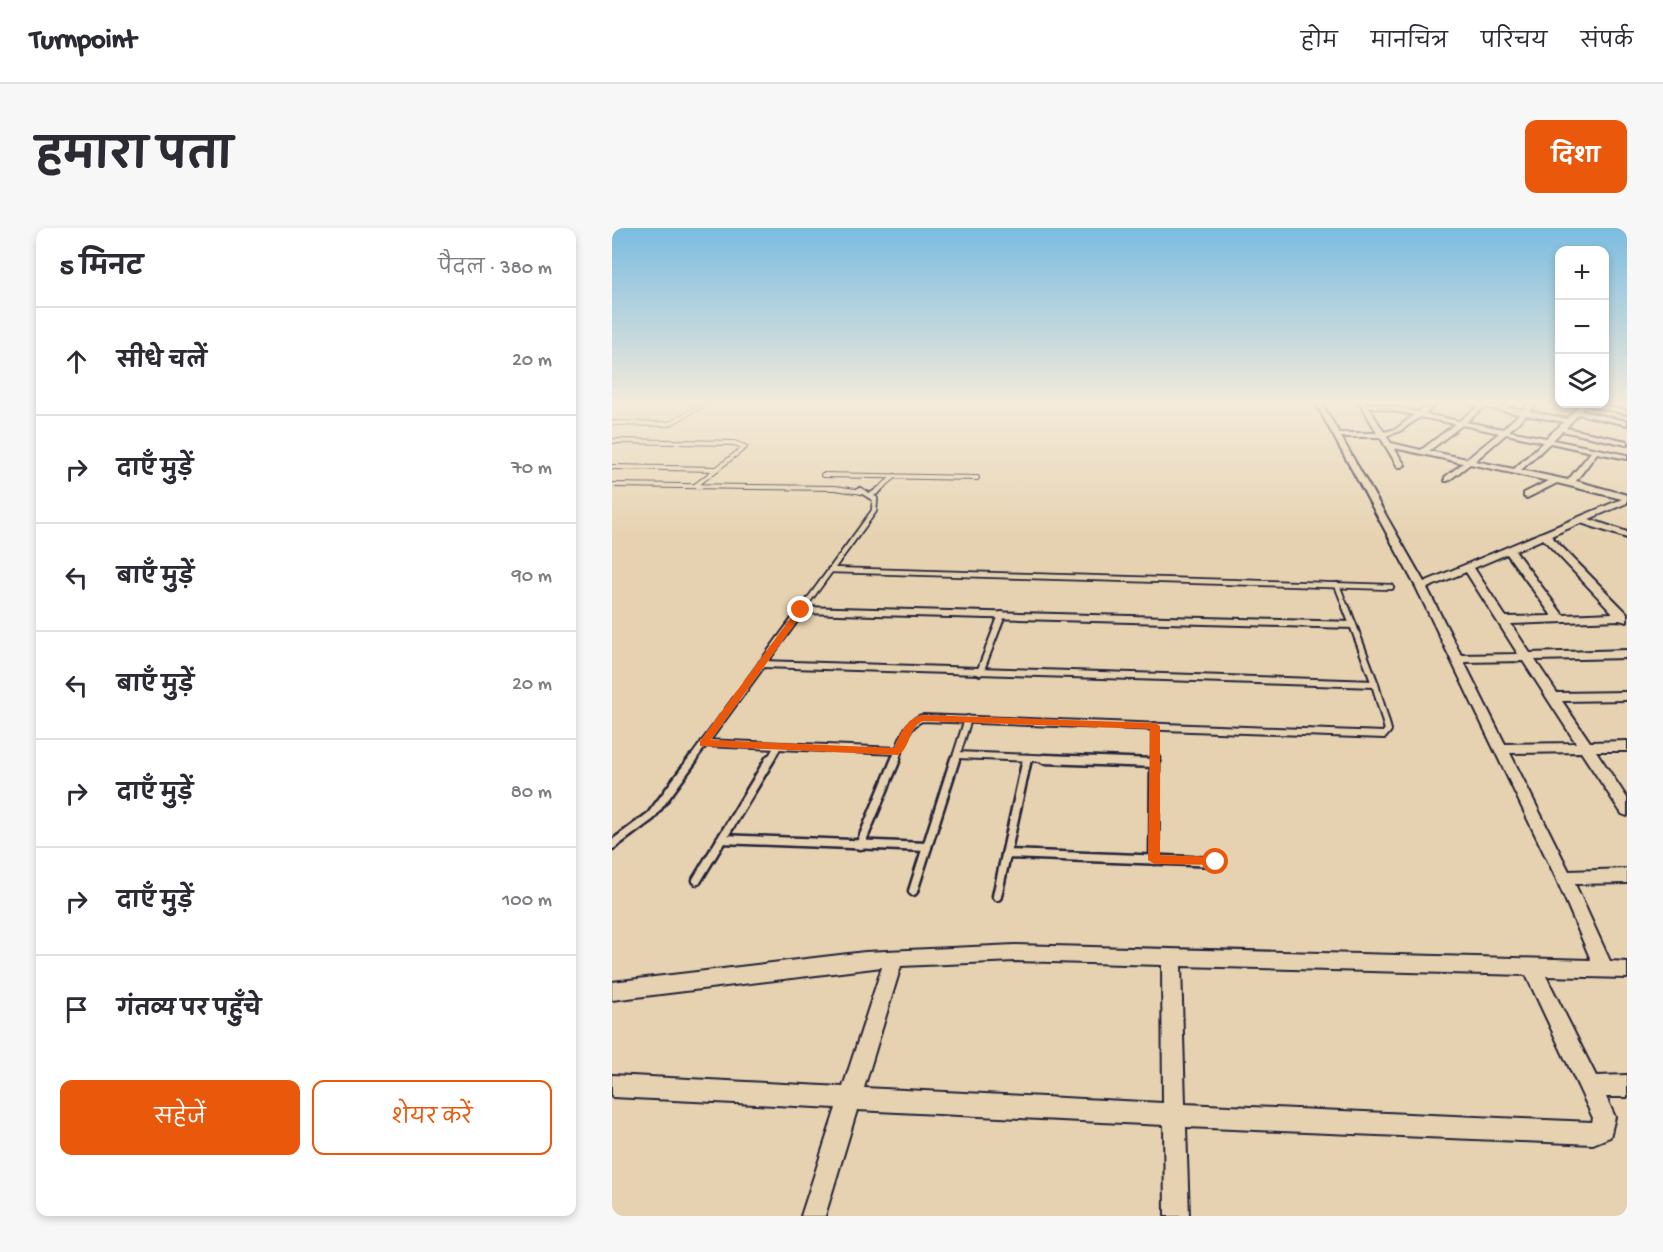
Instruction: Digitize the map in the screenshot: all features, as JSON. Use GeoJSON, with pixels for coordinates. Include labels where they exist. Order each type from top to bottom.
{"type":"FeatureCollection","features":[{"type":"Feature","properties":{"kind":"street"},"geometry":{"type":"LineString","coordinates":[[1343,448],[1421,588],[1564,878],[1604,969]]}},
{"type":"Feature","properties":{"kind":"street"},"geometry":{"type":"LineString","coordinates":[[1390,448],[1401,465]]}},
{"type":"Feature","properties":{"kind":"street"},"geometry":{"type":"LineString","coordinates":[[1404,448],[1570,483],[1627,499]]}},
{"type":"Feature","properties":{"kind":"street"},"geometry":{"type":"LineString","coordinates":[[1423,452],[1428,448]]}},
{"type":"Feature","properties":{"kind":"street"},"geometry":{"type":"LineString","coordinates":[[1448,479],[1484,448]]}},
{"type":"Feature","properties":{"kind":"street"},"geometry":{"type":"LineString","coordinates":[[1515,471],[1539,448]]}},
{"type":"Feature","properties":{"kind":"street"},"geometry":{"type":"LineString","coordinates":[[1587,448],[1627,457]]}},
{"type":"Feature","properties":{"kind":"street"},"geometry":{"type":"LineString","coordinates":[[1570,483],[1596,450]]}},
{"type":"Feature","properties":{"kind":"street"},"geometry":{"type":"LineString","coordinates":[[1527,495],[1556,480]]}},
{"type":"Feature","properties":{"kind":"street"},"geometry":{"type":"LineString","coordinates":[[1421,588],[1546,536],[1627,499]]}},
{"type":"Feature","properties":{"kind":"street"},"geometry":{"type":"LineString","coordinates":[[1581,520],[1627,535]]}},
{"type":"Feature","properties":{"kind":"street"},"geometry":{"type":"LineString","coordinates":[[1546,536],[1626,618]]}},
{"type":"Feature","properties":{"kind":"street"},"geometry":{"type":"LineString","coordinates":[[1510,551],[1559,618]]}},
{"type":"Feature","properties":{"kind":"street"},"geometry":{"type":"LineString","coordinates":[[1469,569],[1626,806]]}},
{"type":"Feature","properties":{"kind":"street"},"geometry":{"type":"LineString","coordinates":[[1503,621],[1626,618]]}},
{"type":"Feature","properties":{"kind":"street"},"geometry":{"type":"LineString","coordinates":[[1456,659],[1627,654]]}},
{"type":"Feature","properties":{"kind":"street"},"geometry":{"type":"LineString","coordinates":[[1553,697],[1627,696]]}},
{"type":"Feature","properties":{"kind":"street"},"geometry":{"type":"LineString","coordinates":[[1501,749],[1627,746]]}},
{"type":"Feature","properties":{"kind":"street"},"geometry":{"type":"LineString","coordinates":[[1564,878],[1627,876]]}},
{"type":"Feature","properties":{"kind":"street"},"geometry":{"type":"LineString","coordinates":[[612,991],[865,960],[1015,953],[1626,971]]}},
{"type":"Feature","properties":{"kind":"street"},"geometry":{"type":"LineString","coordinates":[[1171,956],[1177,1216]]}},
{"type":"Feature","properties":{"kind":"street"},"geometry":{"type":"LineString","coordinates":[[813,1216],[894,958]]}},
{"type":"Feature","properties":{"kind":"street"},"geometry":{"type":"LineString","coordinates":[[612,1086],[1175,1115],[1593,1132],[1602,1129],[1604,1116],[1533,969]]}},
{"type":"Feature","properties":{"kind":"street"},"geometry":{"type":"LineString","coordinates":[[1590,1087],[1627,1086]]}},
{"type":"Feature","properties":{"kind":"lane"},"geometry":{"type":"LineString","coordinates":[[695,486],[744,448]]}},
{"type":"Feature","properties":{"kind":"lane"},"geometry":{"type":"LineString","coordinates":[[612,467],[718,469]]}},
{"type":"Feature","properties":{"kind":"lane"},"geometry":{"type":"LineString","coordinates":[[823,475],[977,478]]}},
{"type":"Feature","properties":{"kind":"lane"},"geometry":{"type":"LineString","coordinates":[[870,496],[887,485],[895,476]]}},
{"type":"Feature","properties":{"kind":"lane"},"geometry":{"type":"LineString","coordinates":[[612,484],[835,488],[859,490],[876,500],[874,510],[651,816],[612,845]]}},
{"type":"Feature","properties":{"kind":"lane"},"geometry":{"type":"LineString","coordinates":[[830,570],[1391,587]]}},
{"type":"Feature","properties":{"kind":"lane"},"geometry":{"type":"LineString","coordinates":[[860,845],[909,727],[914,721],[922,718],[1384,735],[1388,730],[1375,684],[1337,585]]}},
{"type":"Feature","properties":{"kind":"lane"},"geometry":{"type":"LineString","coordinates":[[801,610],[1353,625]]}},
{"type":"Feature","properties":{"kind":"lane"},"geometry":{"type":"LineString","coordinates":[[980,672],[1002,615]]}},
{"type":"Feature","properties":{"kind":"lane"},"geometry":{"type":"LineString","coordinates":[[762,664],[1375,684]]}},
{"type":"Feature","properties":{"kind":"lane"},"geometry":{"type":"LineString","coordinates":[[913,891],[968,719]]}},
{"type":"Feature","properties":{"kind":"lane"},"geometry":{"type":"LineString","coordinates":[[1154,860],[1155,726]]}},
{"type":"Feature","properties":{"kind":"lane"},"geometry":{"type":"LineString","coordinates":[[704,743],[898,751]]}},
{"type":"Feature","properties":{"kind":"lane"},"geometry":{"type":"LineString","coordinates":[[697,880],[778,746]]}},
{"type":"Feature","properties":{"kind":"lane"},"geometry":{"type":"LineString","coordinates":[[957,755],[1155,763]]}},
{"type":"Feature","properties":{"kind":"lane"},"geometry":{"type":"LineString","coordinates":[[997,896],[1027,758]]}},
{"type":"Feature","properties":{"kind":"lane"},"geometry":{"type":"LineString","coordinates":[[721,839],[927,847]]}},
{"type":"Feature","properties":{"kind":"lane"},"geometry":{"type":"LineString","coordinates":[[1006,854],[1216,862]]}},
{"type":"Feature","properties":{"kind":"route"},"geometry":{"type":"LineString","coordinates":[[801,610],[704,743],[898,751],[909,727],[914,721],[922,718],[1155,726],[1154,860],[1216,862]]}}]}
